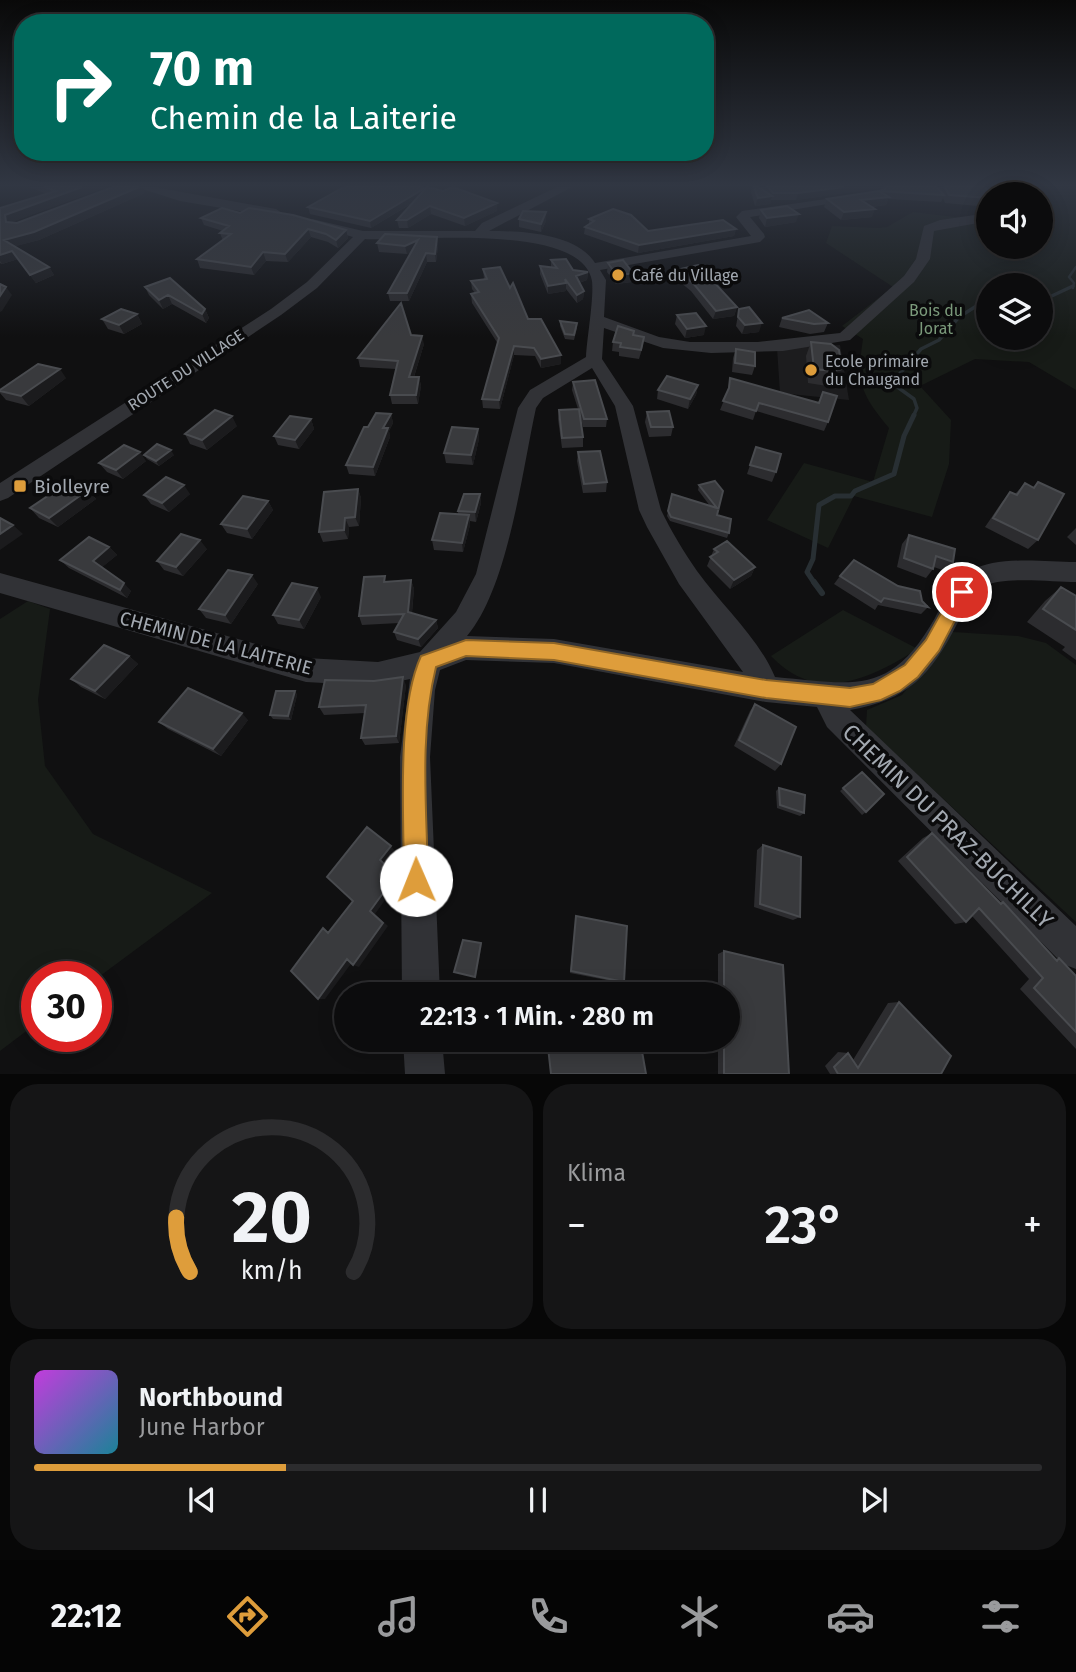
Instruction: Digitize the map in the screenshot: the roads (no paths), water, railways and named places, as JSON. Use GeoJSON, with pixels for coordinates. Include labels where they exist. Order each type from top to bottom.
{"type":"FeatureCollection","features":[{"type":"Feature","properties":{"kind":"street","name":"ROUTE DU VILLAGE"},"geometry":{"type":"LineString","coordinates":[[0,493],[276,312],[312,285],[360,237]]}},
{"type":"Feature","properties":{"kind":"street"},"geometry":{"type":"LineString","coordinates":[[528,237],[574,249],[595,267],[598,279],[594,359],[624,406],[645,494],[658,527],[688,577],[760,674],[766,689]]}},
{"type":"Feature","properties":{"kind":"street"},"geometry":{"type":"LineString","coordinates":[[595,267],[756,237]]}},
{"type":"Feature","properties":{"kind":"street"},"geometry":{"type":"LineString","coordinates":[[597,320],[663,342],[696,348],[831,340],[849,335],[909,279],[923,259],[927,237]]}},
{"type":"Feature","properties":{"kind":"street"},"geometry":{"type":"LineString","coordinates":[[421,982],[415,757],[421,691],[428,662],[465,620],[488,575],[527,408],[536,394],[594,359]]}},
{"type":"Feature","properties":{"kind":"street","name":"CHEMIN DE LA LAITERIE"},"geometry":{"type":"LineString","coordinates":[[0,583],[306,670],[378,674],[428,662],[466,648],[554,652],[766,689],[850,697],[874,693],[894,685],[912,671],[933,645],[962,592],[978,578],[999,572],[1076,572]]}},
{"type":"Feature","properties":{"kind":"street","name":"CHEMIN DU PRAZ-BUCHILLY"},"geometry":{"type":"LineString","coordinates":[[826,695],[837,717],[1076,951]]}},
{"type":"Feature","properties":{"kind":"street"},"geometry":{"type":"LineString","coordinates":[[424,1052],[425,1073]]}},
{"type":"Feature","properties":{"kind":"waterway"},"geometry":{"type":"LineString","coordinates":[[1073,288],[1074,283],[1069,277],[1076,267]]}},
{"type":"Feature","properties":{"kind":"waterway"},"geometry":{"type":"LineString","coordinates":[[1053,295],[1073,286]]}},
{"type":"Feature","properties":{"kind":"waterway"},"geometry":{"type":"LineString","coordinates":[[913,417],[917,408],[914,399],[896,386],[897,377],[921,349],[939,340],[959,317],[976,306]]}},
{"type":"Feature","properties":{"kind":"waterway"},"geometry":{"type":"LineString","coordinates":[[815,584],[807,572],[813,559],[819,505],[835,496],[851,496],[855,491],[894,474],[904,436],[914,415]]}},
{"type":"Feature","properties":{"kind":"waterway"},"geometry":{"type":"LineString","coordinates":[[814,582],[822,593]]}},
{"type":"Feature","properties":{"kind":"place","name":"Café du Village"},"geometry":{"type":"Point","coordinates":[618,275]}},
{"type":"Feature","properties":{"kind":"place","name":"Ecole primaire du Chaugand"},"geometry":{"type":"Point","coordinates":[811,370]}},
{"type":"Feature","properties":{"kind":"place","name":"Biolleyre"},"geometry":{"type":"Point","coordinates":[20,486]}},
{"type":"Feature","properties":{"kind":"park label","name":"Bois du Jorat"},"geometry":{"type":"Point","coordinates":[936,319]}}]}
